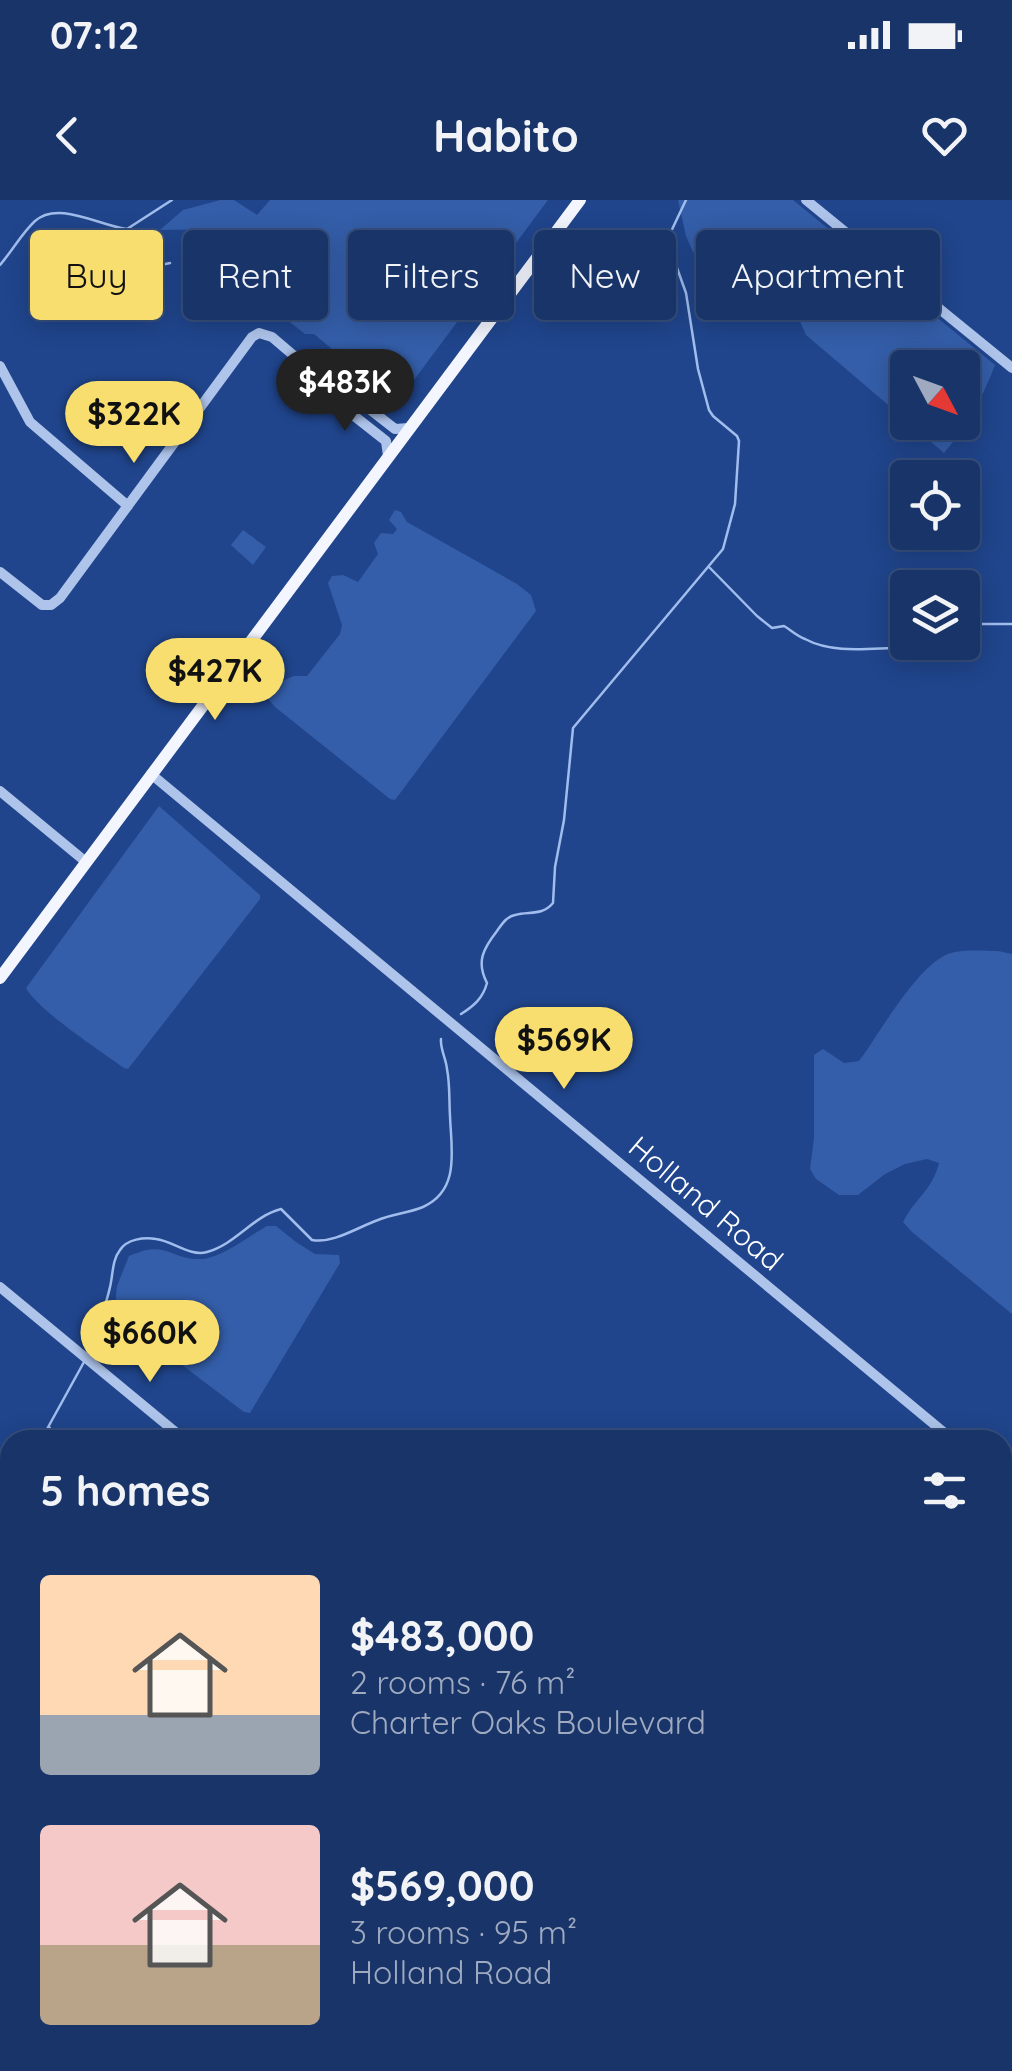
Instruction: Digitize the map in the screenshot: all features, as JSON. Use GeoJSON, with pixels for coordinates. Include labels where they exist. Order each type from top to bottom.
{"type":"FeatureCollection","features":[{"type":"Feature","properties":{"kind":"main road"},"geometry":{"type":"LineString","coordinates":[[2,973],[580,200]]}},
{"type":"Feature","properties":{"kind":"street"},"geometry":{"type":"LineString","coordinates":[[806,200],[1012,368]]}},
{"type":"Feature","properties":{"kind":"street"},"geometry":{"type":"LineString","coordinates":[[0,572],[37,603],[51,605],[60,598],[259,332],[272,337],[340,395],[353,415],[386,441],[388,456]]}},
{"type":"Feature","properties":{"kind":"street"},"geometry":{"type":"LineString","coordinates":[[1,372],[30,422],[128,506]]}},
{"type":"Feature","properties":{"kind":"street"},"geometry":{"type":"LineString","coordinates":[[340,395],[363,404],[395,429],[409,428]]}},
{"type":"Feature","properties":{"kind":"street","name":"Holland Road"},"geometry":{"type":"LineString","coordinates":[[151,774],[941,1430]]}},
{"type":"Feature","properties":{"kind":"street"},"geometry":{"type":"LineString","coordinates":[[0,790],[86,862]]}},
{"type":"Feature","properties":{"kind":"street"},"geometry":{"type":"LineString","coordinates":[[0,1287],[173,1430]]}},
{"type":"Feature","properties":{"kind":"shaded area"},"geometry":{"type":"Polygon","coordinates":[[[220,200],[234,200],[257,215],[270,200],[548,200],[514,246],[514,230],[348,230],[348,320],[459,320],[405,392],[393,396],[314,334],[305,334],[287,320],[328,320],[328,230],[160,230],[183,210],[220,200]]]}},
{"type":"Feature","properties":{"kind":"shaded area"},"geometry":{"type":"Polygon","coordinates":[[[678,200],[793,200],[830,230],[696,230],[696,254],[686,236],[678,200]]]}},
{"type":"Feature","properties":{"kind":"shaded area"},"geometry":{"type":"Polygon","coordinates":[[[799,320],[940,320],[977,350],[890,350],[890,407],[806,335],[799,320]]]}},
{"type":"Feature","properties":{"kind":"shaded area"},"geometry":{"type":"Polygon","coordinates":[[[980,353],[995,365],[980,399],[980,353]]]}},
{"type":"Feature","properties":{"kind":"shaded area"},"geometry":{"type":"Polygon","coordinates":[[[929,440],[954,440],[944,453],[929,440]]]}},
{"type":"Feature","properties":{"kind":"shaded area"},"geometry":{"type":"Polygon","coordinates":[[[395,510],[407,522],[517,584],[531,595],[536,611],[395,800],[275,707],[265,695],[265,688],[294,676],[307,676],[340,634],[342,625],[328,583],[332,576],[343,575],[358,582],[378,554],[374,543],[381,533],[393,534],[397,529],[389,520],[395,510]]]}},
{"type":"Feature","properties":{"kind":"shaded area"},"geometry":{"type":"Polygon","coordinates":[[[243,530],[266,547],[253,565],[231,545],[243,530]]]}},
{"type":"Feature","properties":{"kind":"shaded area"},"geometry":{"type":"Polygon","coordinates":[[[159,806],[260,899],[128,1069],[56,1019],[26,988],[159,806]]]}},
{"type":"Feature","properties":{"kind":"shaded area"},"geometry":{"type":"Polygon","coordinates":[[[956,952],[1012,954],[1012,1314],[903,1222],[932,1181],[939,1163],[927,1159],[905,1164],[858,1195],[839,1195],[816,1179],[810,1169],[814,1055],[823,1049],[844,1063],[859,1061],[913,984],[939,959],[956,952]]]}},
{"type":"Feature","properties":{"kind":"shaded area"},"geometry":{"type":"Polygon","coordinates":[[[267,1226],[276,1226],[315,1254],[339,1255],[340,1263],[250,1413],[128,1324],[115,1307],[117,1286],[129,1256],[160,1249],[189,1258],[208,1258],[267,1226]]]}},
{"type":"Feature","properties":{"kind":"waterway"},"geometry":{"type":"LineString","coordinates":[[0,265],[30,226],[44,215],[67,214],[127,229],[172,200]]}},
{"type":"Feature","properties":{"kind":"waterway"},"geometry":{"type":"LineString","coordinates":[[461,1014],[485,988],[483,956],[503,923],[512,916],[540,911],[553,903],[573,728],[723,549],[735,504],[739,441],[709,410],[686,293],[667,240],[686,200]]}},
{"type":"Feature","properties":{"kind":"waterway"},"geometry":{"type":"LineString","coordinates":[[132,229],[143,263],[170,263]]}},
{"type":"Feature","properties":{"kind":"waterway"},"geometry":{"type":"LineString","coordinates":[[710,568],[772,628],[784,626],[802,638],[826,646],[890,648]]}},
{"type":"Feature","properties":{"kind":"waterway"},"geometry":{"type":"LineString","coordinates":[[980,624],[1012,624]]}},
{"type":"Feature","properties":{"kind":"waterway"},"geometry":{"type":"LineString","coordinates":[[87,1354],[110,1287],[115,1258],[131,1241],[156,1239],[194,1252],[207,1252],[281,1209],[312,1240],[328,1240],[435,1200],[449,1179],[452,1154],[449,1080],[441,1039]]}},
{"type":"Feature","properties":{"kind":"waterway"},"geometry":{"type":"LineString","coordinates":[[47,1430],[84,1362]]}}]}
